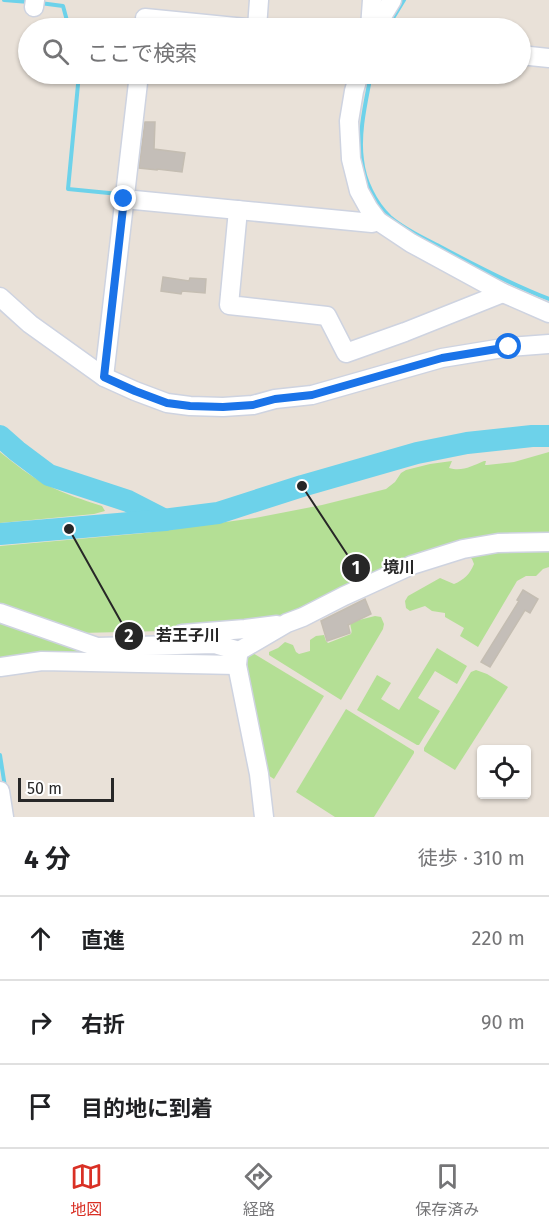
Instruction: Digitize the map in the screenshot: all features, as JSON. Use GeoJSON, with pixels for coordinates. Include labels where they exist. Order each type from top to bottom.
{"type":"FeatureCollection","features":[{"type":"Feature","properties":{"kind":"street"},"geometry":{"type":"LineString","coordinates":[[258,18],[259,0]]}},
{"type":"Feature","properties":{"kind":"street"},"geometry":{"type":"LineString","coordinates":[[371,18],[372,0]]}},
{"type":"Feature","properties":{"kind":"street"},"geometry":{"type":"LineString","coordinates":[[381,18],[392,0]]}},
{"type":"Feature","properties":{"kind":"street"},"geometry":{"type":"LineString","coordinates":[[145,15],[168,18]]}},
{"type":"Feature","properties":{"kind":"street"},"geometry":{"type":"LineString","coordinates":[[531,56],[549,58]]}},
{"type":"Feature","properties":{"kind":"street"},"geometry":{"type":"LineString","coordinates":[[104,377],[138,84]]}},
{"type":"Feature","properties":{"kind":"street"},"geometry":{"type":"LineString","coordinates":[[356,84],[349,121],[351,159],[359,191],[378,221],[411,243],[503,293],[549,313]]}},
{"type":"Feature","properties":{"kind":"street"},"geometry":{"type":"LineString","coordinates":[[124,199],[372,223],[378,221]]}},
{"type":"Feature","properties":{"kind":"street"},"geometry":{"type":"LineString","coordinates":[[238,210],[229,305],[327,316],[346,353],[503,293]]}},
{"type":"Feature","properties":{"kind":"street"},"geometry":{"type":"LineString","coordinates":[[0,297],[30,324],[104,377],[167,403],[190,406],[253,405],[275,399],[312,395],[442,358],[509,347],[549,344]]}},
{"type":"Feature","properties":{"kind":"street"},"geometry":{"type":"LineString","coordinates":[[63,636],[152,636],[245,629],[287,623],[412,565],[441,555],[498,543],[549,542]]}},
{"type":"Feature","properties":{"kind":"street"},"geometry":{"type":"LineString","coordinates":[[0,613],[97,647],[215,644],[238,658],[259,774],[264,817]]}},
{"type":"Feature","properties":{"kind":"street"},"geometry":{"type":"LineString","coordinates":[[0,667],[42,661],[238,658],[287,623]]}},
{"type":"Feature","properties":{"kind":"street"},"geometry":{"type":"LineString","coordinates":[[0,791],[4,817]]}},
{"type":"Feature","properties":{"kind":"green space"},"geometry":{"type":"Polygon","coordinates":[[[0,452],[41,481],[67,494],[102,506],[105,511],[0,523],[0,452]]]}},
{"type":"Feature","properties":{"kind":"green space"},"geometry":{"type":"Polygon","coordinates":[[[549,452],[549,538],[471,543],[297,616],[163,631],[80,633],[0,608],[0,546],[145,533],[255,518],[386,489],[406,470],[430,464],[452,461],[449,468],[463,469],[484,461],[486,461],[485,465],[514,462],[549,452]]]}},
{"type":"Feature","properties":{"kind":"green space"},"geometry":{"type":"Polygon","coordinates":[[[549,545],[549,567],[536,576],[526,576],[517,581],[478,647],[460,636],[464,628],[445,617],[445,613],[432,611],[425,606],[410,611],[406,608],[405,601],[408,596],[440,578],[454,584],[464,579],[474,564],[467,554],[549,545]]]}},
{"type":"Feature","properties":{"kind":"green space"},"geometry":{"type":"Polygon","coordinates":[[[0,616],[94,651],[212,649],[221,655],[219,659],[0,662],[0,616]]]}},
{"type":"Feature","properties":{"kind":"green space"},"geometry":{"type":"Polygon","coordinates":[[[375,616],[381,617],[384,624],[383,629],[341,700],[269,655],[269,652],[285,642],[293,645],[299,654],[310,651],[310,640],[316,636],[324,635],[328,643],[351,634],[351,622],[375,616]]]}},
{"type":"Feature","properties":{"kind":"green space"},"geometry":{"type":"Polygon","coordinates":[[[437,648],[467,666],[457,684],[435,671],[418,698],[440,711],[419,745],[357,710],[377,675],[391,683],[381,699],[399,710],[437,648]]]}},
{"type":"Feature","properties":{"kind":"green space"},"geometry":{"type":"Polygon","coordinates":[[[251,652],[324,696],[274,779],[263,772],[244,655],[251,652]]]}},
{"type":"Feature","properties":{"kind":"green space"},"geometry":{"type":"Polygon","coordinates":[[[476,670],[508,687],[455,770],[424,751],[424,748],[471,672],[476,670]]]}},
{"type":"Feature","properties":{"kind":"green space"},"geometry":{"type":"Polygon","coordinates":[[[346,709],[414,751],[374,817],[335,817],[296,792],[346,709]]]}},
{"type":"Feature","properties":{"kind":"building"},"geometry":{"type":"Polygon","coordinates":[[[145,122],[155,122],[154,149],[185,153],[182,172],[139,168],[145,122]]]}},
{"type":"Feature","properties":{"kind":"building"},"geometry":{"type":"Polygon","coordinates":[[[163,277],[189,281],[190,278],[206,279],[205,293],[182,291],[181,294],[161,291],[163,277]]]}},
{"type":"Feature","properties":{"kind":"building"},"geometry":{"type":"Polygon","coordinates":[[[523,590],[538,599],[530,613],[525,610],[490,667],[481,662],[519,601],[517,600],[523,590]]]}},
{"type":"Feature","properties":{"kind":"building"},"geometry":{"type":"Polygon","coordinates":[[[365,599],[371,614],[348,625],[350,633],[327,641],[321,621],[365,599]]]}},
{"type":"Feature","properties":{"kind":"waterway"},"geometry":{"type":"LineString","coordinates":[[4,0],[29,2]]}},
{"type":"Feature","properties":{"kind":"waterway"},"geometry":{"type":"LineString","coordinates":[[393,18],[404,0]]}},
{"type":"Feature","properties":{"kind":"waterway"},"geometry":{"type":"LineString","coordinates":[[40,3],[63,6],[66,18]]}},
{"type":"Feature","properties":{"kind":"waterway"},"geometry":{"type":"LineString","coordinates":[[78,84],[68,189],[119,194]]}},
{"type":"Feature","properties":{"kind":"waterway"},"geometry":{"type":"LineString","coordinates":[[369,84],[362,128],[362,160],[371,191],[390,217],[419,236],[492,274],[549,299]]}},
{"type":"Feature","properties":{"kind":"waterway"},"geometry":{"type":"LineString","coordinates":[[0,436],[49,475],[128,501],[165,520]]}},
{"type":"Feature","properties":{"kind":"waterway"},"geometry":{"type":"LineString","coordinates":[[0,534],[165,520],[163,520],[218,513],[417,453],[467,443],[549,436]]}},
{"type":"Feature","properties":{"kind":"waterway"},"geometry":{"type":"LineString","coordinates":[[0,755],[5,787]]}},
{"type":"Feature","properties":{"kind":"place","name":"境川"},"geometry":{"type":"Point","coordinates":[302,486]}},
{"type":"Feature","properties":{"kind":"place","name":"若王子川"},"geometry":{"type":"Point","coordinates":[69,529]}},
{"type":"Feature","properties":{"kind":"route"},"geometry":{"type":"LineString","coordinates":[[124,199],[104,377],[135,391],[167,403],[190,406],[253,405],[275,399],[312,395],[442,358],[509,347]]}}]}
